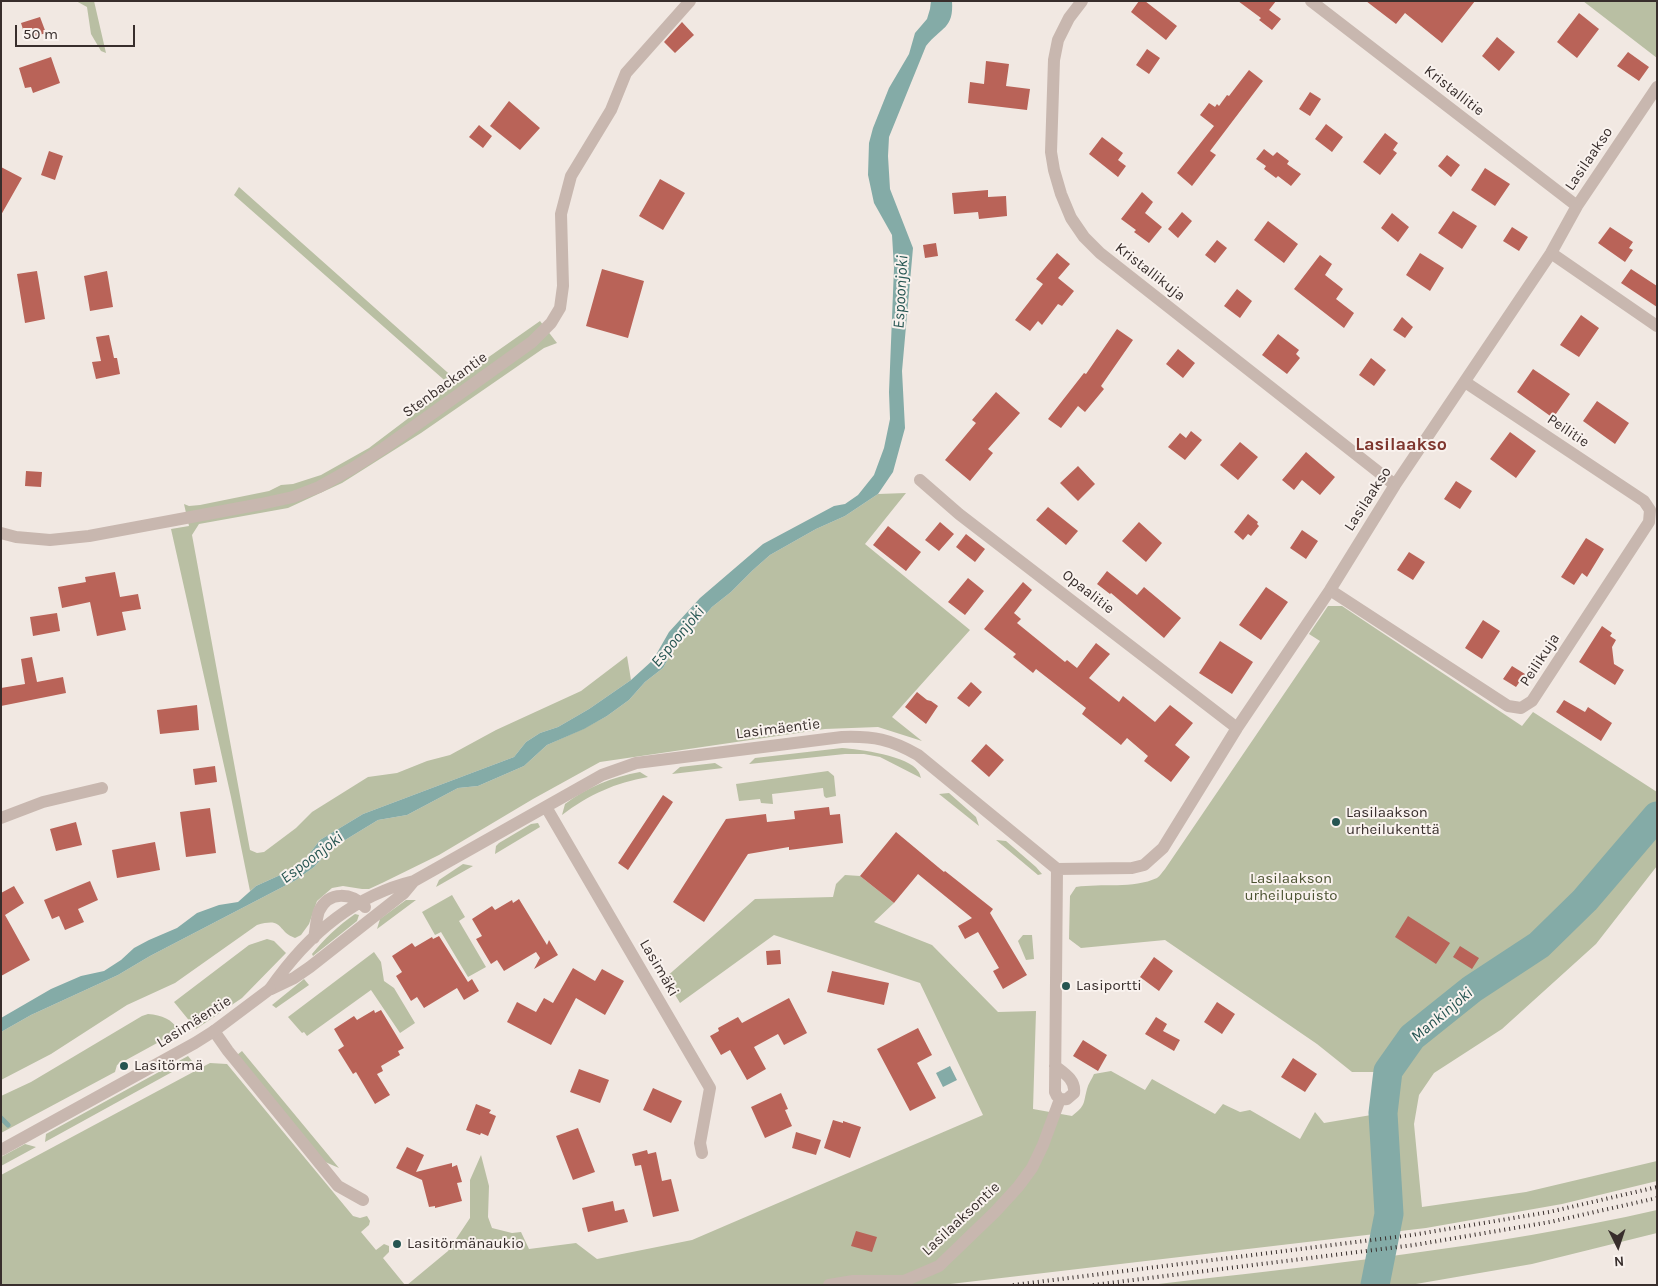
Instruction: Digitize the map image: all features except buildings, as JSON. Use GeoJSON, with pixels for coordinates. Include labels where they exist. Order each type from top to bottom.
{"type":"FeatureCollection","features":[{"type":"Feature","properties":{"kind":"street","name":"Stenbackantie"},"geometry":{"type":"LineString","coordinates":[[1,533],[16,537],[50,540],[89,536],[261,504],[319,487],[384,448],[532,342],[551,323],[560,308],[563,286],[560,244],[561,214],[571,176],[611,110],[626,73],[690,1]]}},
{"type":"Feature","properties":{"kind":"street","name":"Kristallikuja"},"geometry":{"type":"LineString","coordinates":[[1082,1],[1069,18],[1058,40],[1054,60],[1051,152],[1061,194],[1071,218],[1084,238],[1100,253],[1395,485]]}},
{"type":"Feature","properties":{"kind":"street","name":"Kristallitie"},"geometry":{"type":"LineString","coordinates":[[1311,1],[1577,206]]}},
{"type":"Feature","properties":{"kind":"street","name":"Lasilaakso"},"geometry":{"type":"LineString","coordinates":[[1057,869],[1132,868],[1144,865],[1163,848],[1237,728],[1330,590],[1395,485],[1551,253],[1577,206],[1657,87]]}},
{"type":"Feature","properties":{"kind":"street"},"geometry":{"type":"LineString","coordinates":[[1551,253],[1657,326]]}},
{"type":"Feature","properties":{"kind":"street","name":"Peilitie"},"geometry":{"type":"LineString","coordinates":[[1465,382],[1644,501],[1650,510]]}},
{"type":"Feature","properties":{"kind":"street","name":"Opaalitie"},"geometry":{"type":"LineString","coordinates":[[920,480],[959,514],[1237,728]]}},
{"type":"Feature","properties":{"kind":"street","name":"Peilikuja"},"geometry":{"type":"LineString","coordinates":[[1330,590],[1508,706],[1521,708],[1532,701],[1649,522],[1650,510]]}},
{"type":"Feature","properties":{"kind":"street","name":"Lasimäentie"},"geometry":{"type":"LineString","coordinates":[[270,990],[283,971],[326,925],[340,914],[385,889],[414,881],[602,775],[636,763],[842,737],[863,736],[882,739],[900,745],[918,755],[1057,869]]}},
{"type":"Feature","properties":{"kind":"street"},"geometry":{"type":"LineString","coordinates":[[1,818],[43,802],[102,788]]}},
{"type":"Feature","properties":{"kind":"street","name":"Lasimäki"},"geometry":{"type":"LineString","coordinates":[[546,807],[710,1088],[700,1143],[702,1153]]}},
{"type":"Feature","properties":{"kind":"street"},"geometry":{"type":"LineString","coordinates":[[1055,1066],[1071,1079],[1075,1089],[1071,1097],[1067,1099],[1060,1099],[1055,1092],[1055,1066],[1057,869]]}},
{"type":"Feature","properties":{"kind":"street","name":"Lasimäentie"},"geometry":{"type":"LineString","coordinates":[[1,1150],[214,1031],[270,990],[294,978],[310,967],[369,918],[404,893],[414,881]]}},
{"type":"Feature","properties":{"kind":"street"},"geometry":{"type":"LineString","coordinates":[[314,938],[318,913],[324,903],[341,895],[355,898],[361,902],[366,908],[369,918]]}},
{"type":"Feature","properties":{"kind":"street"},"geometry":{"type":"LineString","coordinates":[[214,1031],[228,1051],[338,1186],[363,1200]]}},
{"type":"Feature","properties":{"kind":"street","name":"Lasilaaksontie"},"geometry":{"type":"LineString","coordinates":[[829,1285],[853,1281],[904,1281],[939,1266],[995,1212],[1018,1187],[1032,1168],[1043,1145],[1060,1099]]}},
{"type":"Feature","properties":{"kind":"green space"},"geometry":{"type":"Polygon","coordinates":[[[76,1],[94,1],[106,53],[101,51],[91,34],[87,7],[76,1]]]}},
{"type":"Feature","properties":{"kind":"green space"},"geometry":{"type":"Polygon","coordinates":[[[1583,1],[1657,1],[1657,58],[1583,1]]]}},
{"type":"Feature","properties":{"kind":"green space"},"geometry":{"type":"Polygon","coordinates":[[[239,187],[456,380],[540,321],[557,343],[544,348],[421,433],[342,483],[288,508],[199,524],[192,535],[250,850],[257,853],[264,852],[296,828],[312,812],[368,777],[397,773],[427,761],[450,755],[496,730],[581,691],[627,656],[631,680],[589,709],[558,727],[540,733],[526,742],[514,757],[363,814],[320,840],[300,866],[256,886],[250,891],[171,529],[189,526],[184,504],[189,506],[200,505],[269,491],[281,485],[293,484],[321,475],[369,448],[451,386],[234,195],[239,187]]]}},
{"type":"Feature","properties":{"kind":"green space"},"geometry":{"type":"Polygon","coordinates":[[[906,493],[865,544],[970,630],[892,717],[922,741],[878,727],[825,729],[600,762],[439,855],[382,883],[369,889],[343,886],[332,888],[317,901],[309,924],[301,935],[295,938],[276,924],[266,923],[257,925],[175,983],[127,1005],[51,1054],[1,1080],[1,1032],[31,1015],[118,975],[150,956],[296,880],[314,867],[332,848],[378,820],[407,815],[458,788],[478,786],[524,766],[547,745],[607,716],[629,700],[645,682],[663,668],[675,647],[712,607],[731,592],[770,555],[816,529],[845,516],[878,494],[906,493]]]}},
{"type":"Feature","properties":{"kind":"green space","name":"Lasilaakson urheilupuisto"},"geometry":{"type":"Polygon","coordinates":[[[1328,606],[1342,606],[1522,726],[1533,712],[1657,792],[1657,866],[1596,944],[1502,1029],[1434,1073],[1419,1095],[1414,1124],[1422,1207],[1526,1192],[1657,1161],[1657,1181],[1562,1204],[1426,1228],[942,1285],[407,1285],[448,1251],[470,1218],[470,1180],[481,1155],[489,1186],[488,1217],[492,1228],[512,1233],[521,1232],[529,1249],[576,1243],[597,1259],[692,1240],[983,1115],[920,983],[774,935],[680,1003],[665,978],[755,899],[833,897],[836,884],[845,875],[860,876],[894,903],[874,922],[932,945],[998,1012],[1036,1011],[1033,1109],[1072,1116],[1083,1104],[1094,1074],[1111,1071],[1145,1090],[1152,1079],[1215,1114],[1223,1104],[1240,1112],[1250,1110],[1300,1139],[1315,1112],[1324,1123],[1383,1113],[1387,1072],[1352,1072],[1317,1044],[1165,940],[1081,948],[1069,939],[1070,896],[1076,887],[1128,885],[1148,881],[1157,878],[1165,869],[1320,641],[1309,634],[1328,606]]]}},
{"type":"Feature","properties":{"kind":"green space"},"geometry":{"type":"Polygon","coordinates":[[[842,748],[883,754],[905,761],[918,771],[921,778],[880,757],[864,754],[845,754],[749,764],[755,758],[842,748]]]}},
{"type":"Feature","properties":{"kind":"green space"},"geometry":{"type":"Polygon","coordinates":[[[715,763],[723,768],[672,774],[680,767],[715,763]]]}},
{"type":"Feature","properties":{"kind":"green space"},"geometry":{"type":"Polygon","coordinates":[[[828,771],[834,776],[836,796],[826,798],[823,788],[772,794],[773,804],[761,803],[760,799],[739,801],[736,784],[828,771]]]}},
{"type":"Feature","properties":{"kind":"green space"},"geometry":{"type":"Polygon","coordinates":[[[640,772],[648,777],[603,790],[562,815],[565,804],[591,788],[610,780],[640,772]]]}},
{"type":"Feature","properties":{"kind":"green space"},"geometry":{"type":"Polygon","coordinates":[[[949,793],[976,817],[979,826],[939,794],[949,793]]]}},
{"type":"Feature","properties":{"kind":"green space"},"geometry":{"type":"Polygon","coordinates":[[[538,823],[540,827],[495,854],[496,846],[499,843],[531,824],[538,823]]]}},
{"type":"Feature","properties":{"kind":"green space"},"geometry":{"type":"Polygon","coordinates":[[[996,840],[1006,841],[1042,874],[1038,875],[996,840]]]}},
{"type":"Feature","properties":{"kind":"green space"},"geometry":{"type":"Polygon","coordinates":[[[463,864],[473,866],[436,887],[439,880],[463,864]]]}},
{"type":"Feature","properties":{"kind":"green space"},"geometry":{"type":"Polygon","coordinates":[[[452,895],[465,917],[459,921],[486,967],[468,977],[441,932],[435,935],[422,912],[452,895]]]}},
{"type":"Feature","properties":{"kind":"green space"},"geometry":{"type":"Polygon","coordinates":[[[406,900],[416,900],[377,929],[380,919],[406,900]]]}},
{"type":"Feature","properties":{"kind":"green space"},"geometry":{"type":"Polygon","coordinates":[[[355,914],[359,915],[357,921],[313,956],[312,954],[327,937],[355,914]]]}},
{"type":"Feature","properties":{"kind":"green space"},"geometry":{"type":"Polygon","coordinates":[[[1023,935],[1032,935],[1034,959],[1026,960],[1018,941],[1023,935]]]}},
{"type":"Feature","properties":{"kind":"green space"},"geometry":{"type":"Polygon","coordinates":[[[267,939],[274,941],[286,953],[242,998],[196,1029],[174,1002],[249,945],[267,939]]]}},
{"type":"Feature","properties":{"kind":"green space"},"geometry":{"type":"Polygon","coordinates":[[[374,952],[381,962],[384,981],[394,988],[415,1023],[400,1033],[371,990],[307,1036],[304,1032],[302,1033],[288,1017],[374,952]]]}},
{"type":"Feature","properties":{"kind":"green space"},"geometry":{"type":"Polygon","coordinates":[[[304,979],[309,985],[276,1008],[272,1005],[304,979]]]}},
{"type":"Feature","properties":{"kind":"green space"},"geometry":{"type":"Polygon","coordinates":[[[148,1014],[166,1018],[179,1031],[117,1065],[115,1072],[1,1133],[1,1096],[31,1082],[148,1014]]]}},
{"type":"Feature","properties":{"kind":"green space"},"geometry":{"type":"Polygon","coordinates":[[[242,1051],[339,1168],[323,1161],[237,1055],[242,1051]]]}},
{"type":"Feature","properties":{"kind":"green space"},"geometry":{"type":"Polygon","coordinates":[[[188,1056],[192,1061],[45,1142],[46,1134],[188,1056]]]}},
{"type":"Feature","properties":{"kind":"green space"},"geometry":{"type":"Polygon","coordinates":[[[210,1063],[227,1064],[353,1216],[360,1218],[367,1216],[370,1221],[369,1225],[361,1232],[376,1250],[384,1244],[389,1246],[389,1252],[383,1258],[405,1285],[1,1285],[1,1175],[210,1063]]]}},
{"type":"Feature","properties":{"kind":"green space"},"geometry":{"type":"Polygon","coordinates":[[[25,1144],[36,1147],[1,1166],[1,1157],[25,1144]]]}},
{"type":"Feature","properties":{"kind":"green space"},"geometry":{"type":"Polygon","coordinates":[[[1657,1210],[1657,1233],[1532,1264],[1410,1285],[1150,1285],[1468,1245],[1531,1235],[1657,1210]]]}},
{"type":"Feature","properties":{"kind":"water","name":"Espoonjoki"},"geometry":{"type":"Polygon","coordinates":[[[931,1],[952,1],[951,17],[949,23],[926,46],[889,137],[890,189],[913,248],[902,371],[905,428],[893,472],[878,494],[845,516],[816,529],[770,555],[731,592],[712,607],[675,647],[663,668],[645,682],[629,700],[607,716],[584,729],[547,745],[524,766],[478,786],[458,788],[407,815],[378,820],[332,848],[314,867],[296,880],[150,956],[118,975],[31,1015],[1,1032],[1,1018],[51,989],[81,976],[104,971],[121,960],[134,948],[177,928],[197,913],[219,905],[238,902],[256,886],[300,866],[320,840],[363,814],[514,757],[526,742],[540,733],[558,727],[589,709],[631,680],[653,660],[669,632],[700,598],[763,544],[834,506],[845,504],[858,495],[874,475],[884,448],[890,419],[889,392],[894,268],[892,235],[874,203],[868,175],[869,143],[889,88],[909,54],[915,33],[927,19],[931,1]]]}},
{"type":"Feature","properties":{"kind":"water"},"geometry":{"type":"Polygon","coordinates":[[[950,1066],[957,1080],[943,1087],[936,1073],[950,1066]]]}},
{"type":"Feature","properties":{"kind":"waterway","name":"Mankinjoki"},"geometry":{"type":"LineString","coordinates":[[1375,1285],[1389,1214],[1383,1113],[1388,1071],[1412,1037],[1472,989],[1539,945],[1585,900],[1657,816]]}},
{"type":"Feature","properties":{"kind":"waterway"},"geometry":{"type":"LineString","coordinates":[[1,1118],[8,1125]]}},
{"type":"Feature","properties":{"kind":"railway"},"geometry":{"type":"LineString","coordinates":[[1013,1285],[1412,1235],[1549,1212],[1657,1187]]}},
{"type":"Feature","properties":{"kind":"railway"},"geometry":{"type":"LineString","coordinates":[[1093,1285],[1414,1245],[1550,1222],[1657,1198]]}},
{"type":"Feature","properties":{"kind":"place","name":"Lasilaakson urheilukenttä"},"geometry":{"type":"Point","coordinates":[1336,822]}},
{"type":"Feature","properties":{"kind":"place","name":"Lasiportti"},"geometry":{"type":"Point","coordinates":[1066,986]}},
{"type":"Feature","properties":{"kind":"place","name":"Lasitörmä"},"geometry":{"type":"Point","coordinates":[124,1066]}},
{"type":"Feature","properties":{"kind":"place","name":"Lasitörmänaukio"},"geometry":{"type":"Point","coordinates":[397,1244]}},
{"type":"Feature","properties":{"kind":"district","name":"Lasilaakso"},"geometry":{"type":"Point","coordinates":[1401,445]}}]}
